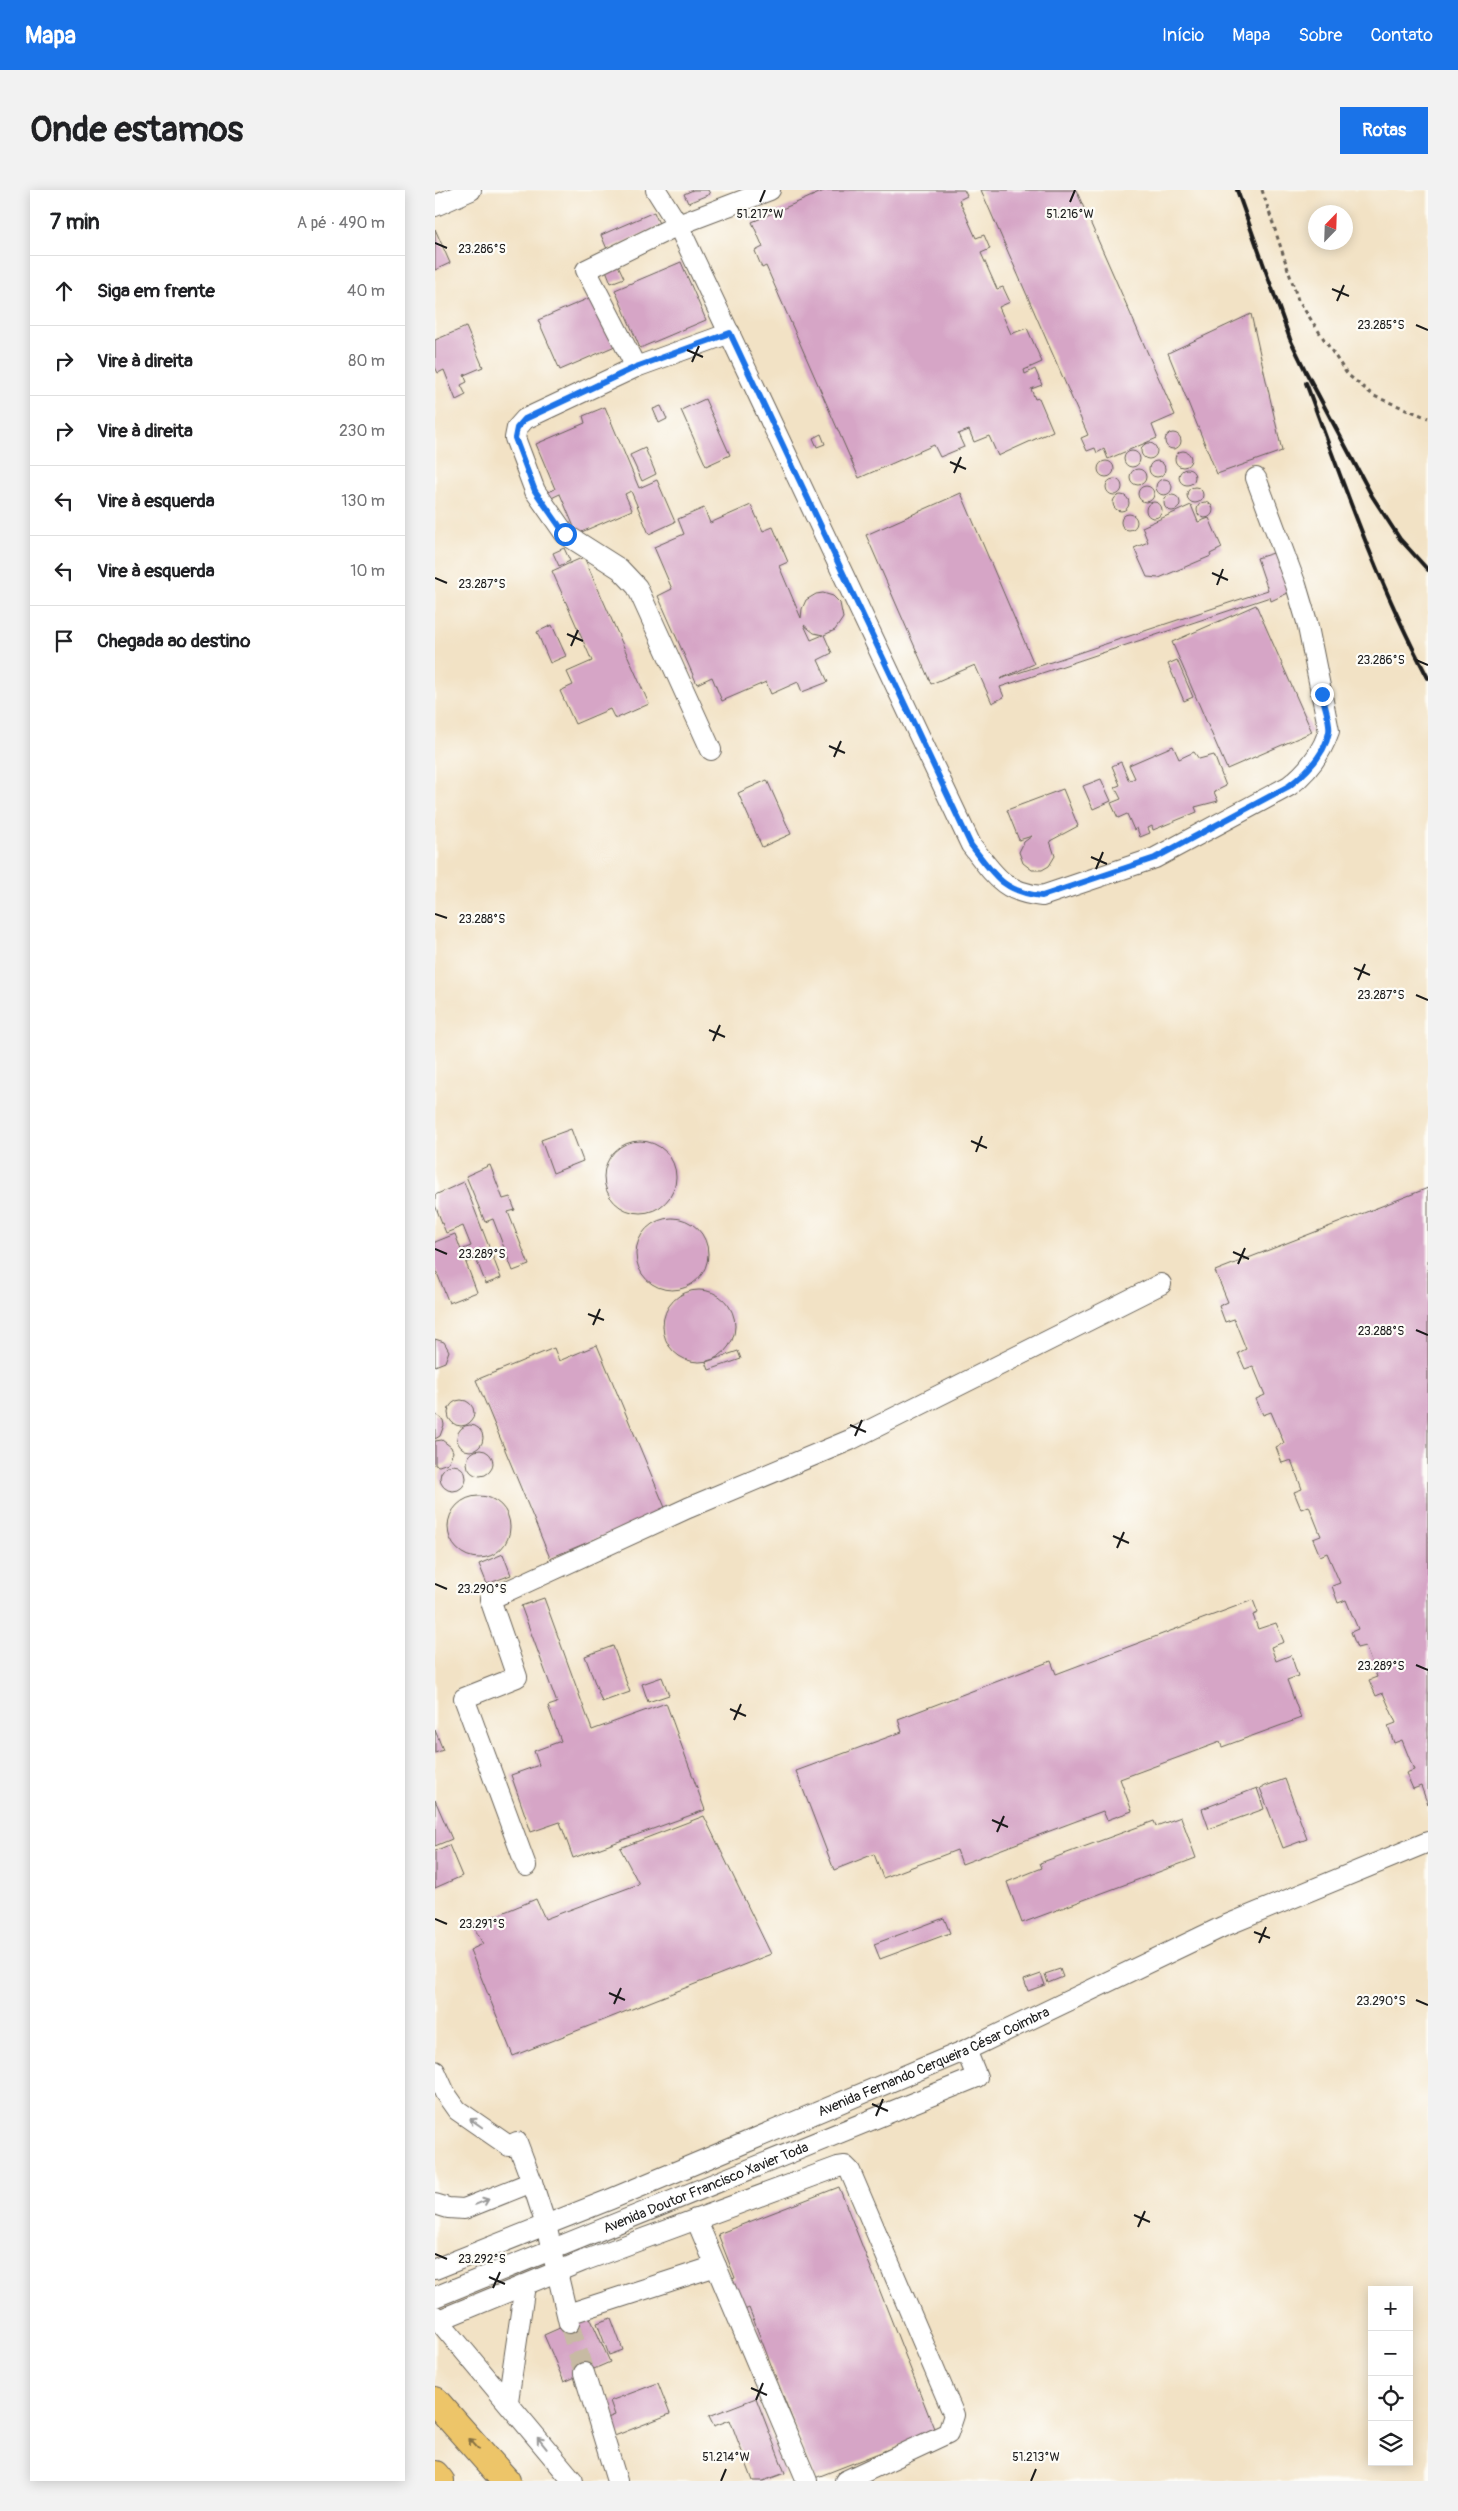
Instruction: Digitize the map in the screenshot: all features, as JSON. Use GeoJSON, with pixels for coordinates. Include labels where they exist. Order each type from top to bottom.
{"type":"FeatureCollection","features":[{"type":"Feature","properties":{"kind":"highway"},"geometry":{"type":"LineString","coordinates":[[435,2401],[506,2481]]}},
{"type":"Feature","properties":{"kind":"highway"},"geometry":{"type":"LineString","coordinates":[[435,2475],[440,2481]]}},
{"type":"Feature","properties":{"kind":"street"},"geometry":{"type":"LineString","coordinates":[[435,206],[471,190]]}},
{"type":"Feature","properties":{"kind":"street"},"geometry":{"type":"LineString","coordinates":[[656,190],[678,225],[730,333],[971,845],[1001,883],[1024,894],[1042,896],[1155,858],[1289,786],[1302,776],[1323,747],[1329,731],[1307,622],[1296,585],[1256,478]]}},
{"type":"Feature","properties":{"kind":"street"},"geometry":{"type":"LineString","coordinates":[[636,367],[586,270],[678,225],[770,190]]}},
{"type":"Feature","properties":{"kind":"street"},"geometry":{"type":"LineString","coordinates":[[711,750],[637,587],[620,569],[565,534],[535,491],[515,438],[517,428],[525,419],[636,367],[730,333]]}},
{"type":"Feature","properties":{"kind":"street"},"geometry":{"type":"LineString","coordinates":[[526,1866],[464,1698],[517,1677],[490,1599],[688,1508],[850,1440],[1161,1284]]}},
{"type":"Feature","properties":{"kind":"street","name":"Avenida Fernando Cerqueira César Coimbra"},"geometry":{"type":"LineString","coordinates":[[435,2270],[966,2050],[1222,1928],[1428,1842]]}},
{"type":"Feature","properties":{"kind":"street","name":"Avenida Doutor Francisco Xavier Toda"},"geometry":{"type":"LineString","coordinates":[[435,2297],[977,2077],[966,2050]]}},
{"type":"Feature","properties":{"kind":"street"},"geometry":{"type":"LineString","coordinates":[[435,2071],[445,2093],[457,2110],[509,2146],[517,2142],[546,2225],[569,2319],[716,2266]]}},
{"type":"Feature","properties":{"kind":"street"},"geometry":{"type":"LineString","coordinates":[[573,2481],[437,2318],[525,2286],[696,2219],[845,2166],[850,2171],[954,2415],[948,2434],[845,2481]]}},
{"type":"Feature","properties":{"kind":"street"},"geometry":{"type":"LineString","coordinates":[[435,2204],[448,2208],[464,2209],[531,2182]]}},
{"type":"Feature","properties":{"kind":"street"},"geometry":{"type":"LineString","coordinates":[[696,2219],[807,2481]]}},
{"type":"Feature","properties":{"kind":"street"},"geometry":{"type":"LineString","coordinates":[[508,2401],[525,2286]]}},
{"type":"Feature","properties":{"kind":"street"},"geometry":{"type":"LineString","coordinates":[[584,2373],[617,2481]]}},
{"type":"Feature","properties":{"kind":"path"},"geometry":{"type":"LineString","coordinates":[[1262,190],[1298,300],[1347,374],[1374,396],[1428,418]]}},
{"type":"Feature","properties":{"kind":"building"},"geometry":{"type":"Polygon","coordinates":[[[693,190],[708,190],[710,194],[688,203],[684,194],[693,190]]]}},
{"type":"Feature","properties":{"kind":"building"},"geometry":{"type":"Polygon","coordinates":[[[826,190],[964,190],[967,196],[959,200],[976,238],[984,235],[990,249],[981,253],[997,289],[1003,287],[1010,302],[999,307],[1011,334],[1027,328],[1042,362],[1024,370],[1025,374],[1035,369],[1042,385],[1031,389],[1035,399],[1039,398],[1053,431],[998,456],[989,436],[974,442],[969,430],[958,434],[964,447],[940,457],[934,445],[859,478],[766,266],[762,268],[755,251],[763,247],[752,222],[826,190]]]}},
{"type":"Feature","properties":{"kind":"building"},"geometry":{"type":"Polygon","coordinates":[[[981,190],[1076,190],[1175,415],[1152,425],[1157,438],[1108,459],[1104,449],[1097,453],[1095,448],[1087,451],[1081,438],[1088,435],[981,190]]]}},
{"type":"Feature","properties":{"kind":"building"},"geometry":{"type":"Polygon","coordinates":[[[654,212],[660,226],[607,249],[601,235],[654,212]]]}},
{"type":"Feature","properties":{"kind":"building"},"geometry":{"type":"Polygon","coordinates":[[[435,229],[450,263],[435,270],[435,229]]]}},
{"type":"Feature","properties":{"kind":"building"},"geometry":{"type":"Polygon","coordinates":[[[681,262],[706,320],[640,348],[615,290],[681,262]]]}},
{"type":"Feature","properties":{"kind":"building"},"geometry":{"type":"Polygon","coordinates":[[[618,265],[624,278],[611,283],[606,270],[618,265]]]}},
{"type":"Feature","properties":{"kind":"building"},"geometry":{"type":"Polygon","coordinates":[[[594,296],[615,346],[560,370],[538,320],[594,296]]]}},
{"type":"Feature","properties":{"kind":"building"},"geometry":{"type":"Polygon","coordinates":[[[1251,314],[1282,451],[1217,474],[1168,353],[1251,314]]]}},
{"type":"Feature","properties":{"kind":"building"},"geometry":{"type":"Polygon","coordinates":[[[466,327],[483,367],[464,375],[467,382],[461,385],[466,395],[456,400],[444,370],[438,373],[435,367],[435,340],[466,327]]]}},
{"type":"Feature","properties":{"kind":"building"},"geometry":{"type":"Polygon","coordinates":[[[705,399],[730,455],[706,466],[681,410],[705,399]]]}},
{"type":"Feature","properties":{"kind":"building"},"geometry":{"type":"Polygon","coordinates":[[[661,406],[667,419],[659,423],[653,409],[661,406]]]}},
{"type":"Feature","properties":{"kind":"building"},"geometry":{"type":"Polygon","coordinates":[[[605,407],[639,488],[657,480],[675,522],[649,534],[631,491],[625,494],[632,510],[577,534],[560,494],[545,501],[542,495],[555,489],[536,444],[585,423],[583,416],[605,407]]]}},
{"type":"Feature","properties":{"kind":"building"},"geometry":{"type":"Polygon","coordinates":[[[1173,433],[1181,441],[1173,449],[1165,441],[1173,433]]]}},
{"type":"Feature","properties":{"kind":"building"},"geometry":{"type":"Polygon","coordinates":[[[821,434],[825,444],[817,447],[813,438],[821,434]]]}},
{"type":"Feature","properties":{"kind":"building"},"geometry":{"type":"Polygon","coordinates":[[[1149,443],[1155,445],[1157,451],[1155,457],[1149,459],[1143,457],[1141,451],[1143,445],[1149,443]]]}},
{"type":"Feature","properties":{"kind":"building"},"geometry":{"type":"Polygon","coordinates":[[[645,448],[656,474],[642,481],[630,455],[645,448]]]}},
{"type":"Feature","properties":{"kind":"building"},"geometry":{"type":"Polygon","coordinates":[[[1132,451],[1140,459],[1132,467],[1124,459],[1132,451]]]}},
{"type":"Feature","properties":{"kind":"building"},"geometry":{"type":"Polygon","coordinates":[[[1183,451],[1189,453],[1191,459],[1189,465],[1183,467],[1177,465],[1175,459],[1177,453],[1183,451]]]}},
{"type":"Feature","properties":{"kind":"building"},"geometry":{"type":"Polygon","coordinates":[[[1106,461],[1114,469],[1106,477],[1098,469],[1106,461]]]}},
{"type":"Feature","properties":{"kind":"building"},"geometry":{"type":"Polygon","coordinates":[[[1157,461],[1165,469],[1157,477],[1149,469],[1157,461]]]}},
{"type":"Feature","properties":{"kind":"building"},"geometry":{"type":"Polygon","coordinates":[[[1138,469],[1146,477],[1138,485],[1130,477],[1138,469]]]}},
{"type":"Feature","properties":{"kind":"building"},"geometry":{"type":"Polygon","coordinates":[[[1187,469],[1193,471],[1195,477],[1193,483],[1187,485],[1181,483],[1179,477],[1181,471],[1187,469]]]}},
{"type":"Feature","properties":{"kind":"building"},"geometry":{"type":"Polygon","coordinates":[[[1114,479],[1122,487],[1114,495],[1106,487],[1114,479]]]}},
{"type":"Feature","properties":{"kind":"building"},"geometry":{"type":"Polygon","coordinates":[[[1164,479],[1172,487],[1164,495],[1156,487],[1164,479]]]}},
{"type":"Feature","properties":{"kind":"building"},"geometry":{"type":"Polygon","coordinates":[[[1146,486],[1154,494],[1146,502],[1138,494],[1146,486]]]}},
{"type":"Feature","properties":{"kind":"building"},"geometry":{"type":"Polygon","coordinates":[[[1195,487],[1203,495],[1195,503],[1187,495],[1195,487]]]}},
{"type":"Feature","properties":{"kind":"building"},"geometry":{"type":"Polygon","coordinates":[[[961,493],[1034,664],[1000,679],[1268,590],[1257,558],[1277,552],[1290,592],[1271,601],[1270,597],[1000,687],[1004,697],[992,703],[975,665],[931,684],[866,535],[961,493]]]}},
{"type":"Feature","properties":{"kind":"building"},"geometry":{"type":"Polygon","coordinates":[[[1121,495],[1129,503],[1121,511],[1113,503],[1121,495]]]}},
{"type":"Feature","properties":{"kind":"building"},"geometry":{"type":"Polygon","coordinates":[[[1172,495],[1180,503],[1172,511],[1164,503],[1172,495]]]}},
{"type":"Feature","properties":{"kind":"building"},"geometry":{"type":"Polygon","coordinates":[[[1154,502],[1160,504],[1162,510],[1160,516],[1154,518],[1148,516],[1146,510],[1148,504],[1154,502]]]}},
{"type":"Feature","properties":{"kind":"building"},"geometry":{"type":"Polygon","coordinates":[[[1205,502],[1213,510],[1205,518],[1197,510],[1205,502]]]}},
{"type":"Feature","properties":{"kind":"building"},"geometry":{"type":"Polygon","coordinates":[[[751,505],[763,531],[773,527],[788,562],[779,566],[801,618],[806,600],[816,594],[823,593],[833,596],[840,603],[843,618],[835,630],[824,635],[832,653],[818,660],[828,682],[802,692],[798,682],[771,694],[766,682],[722,701],[712,677],[697,684],[658,596],[672,589],[654,547],[684,534],[678,519],[704,508],[710,523],[751,505]],[[804,625],[811,640],[823,635],[814,633],[804,625]]]}},
{"type":"Feature","properties":{"kind":"building"},"geometry":{"type":"Polygon","coordinates":[[[1191,505],[1198,522],[1209,518],[1222,548],[1210,554],[1211,556],[1159,578],[1147,577],[1134,548],[1148,542],[1142,527],[1191,505]]]}},
{"type":"Feature","properties":{"kind":"building"},"geometry":{"type":"Polygon","coordinates":[[[1129,514],[1137,522],[1129,530],[1121,522],[1129,514]]]}},
{"type":"Feature","properties":{"kind":"building"},"geometry":{"type":"Polygon","coordinates":[[[564,548],[570,561],[559,566],[553,553],[564,548]]]}},
{"type":"Feature","properties":{"kind":"building"},"geometry":{"type":"Polygon","coordinates":[[[584,557],[649,704],[615,719],[610,709],[575,724],[560,691],[573,685],[567,672],[592,661],[552,571],[584,557]]]}},
{"type":"Feature","properties":{"kind":"building"},"geometry":{"type":"Polygon","coordinates":[[[1256,605],[1312,732],[1227,769],[1172,642],[1256,605]]]}},
{"type":"Feature","properties":{"kind":"building"},"geometry":{"type":"Polygon","coordinates":[[[552,625],[566,656],[550,663],[537,632],[552,625]]]}},
{"type":"Feature","properties":{"kind":"building"},"geometry":{"type":"Polygon","coordinates":[[[1177,660],[1193,697],[1184,701],[1168,664],[1177,660]]]}},
{"type":"Feature","properties":{"kind":"building"},"geometry":{"type":"Polygon","coordinates":[[[1173,746],[1179,759],[1194,752],[1199,759],[1214,755],[1226,786],[1214,792],[1218,801],[1195,807],[1197,812],[1153,830],[1152,826],[1148,828],[1150,833],[1140,837],[1137,828],[1134,830],[1127,814],[1118,818],[1111,803],[1121,799],[1115,787],[1120,785],[1112,766],[1121,762],[1129,781],[1135,778],[1129,765],[1173,746]]]}},
{"type":"Feature","properties":{"kind":"building"},"geometry":{"type":"Polygon","coordinates":[[[1101,779],[1111,801],[1093,809],[1083,786],[1101,779]]]}},
{"type":"Feature","properties":{"kind":"building"},"geometry":{"type":"Polygon","coordinates":[[[767,780],[791,834],[762,847],[738,793],[767,780]]]}},
{"type":"Feature","properties":{"kind":"building"},"geometry":{"type":"Polygon","coordinates":[[[1063,789],[1078,826],[1050,841],[1055,856],[1049,866],[1042,870],[1032,870],[1023,863],[1019,852],[1024,842],[1032,836],[1019,840],[1007,810],[1063,789]]]}},
{"type":"Feature","properties":{"kind":"building"},"geometry":{"type":"Polygon","coordinates":[[[571,1129],[583,1161],[553,1173],[541,1140],[571,1129]]]}},
{"type":"Feature","properties":{"kind":"building"},"geometry":{"type":"Polygon","coordinates":[[[640,1141],[660,1147],[670,1157],[676,1177],[670,1197],[660,1207],[640,1213],[620,1207],[610,1197],[604,1177],[610,1157],[620,1147],[640,1141]]]}},
{"type":"Feature","properties":{"kind":"building"},"geometry":{"type":"Polygon","coordinates":[[[490,1165],[503,1199],[510,1197],[515,1210],[508,1212],[529,1265],[513,1271],[493,1219],[485,1222],[466,1176],[490,1165]]]}},
{"type":"Feature","properties":{"kind":"building"},"geometry":{"type":"Polygon","coordinates":[[[464,1182],[501,1278],[486,1284],[476,1259],[466,1263],[477,1292],[449,1303],[435,1268],[435,1242],[455,1234],[461,1250],[471,1246],[463,1226],[446,1233],[435,1205],[435,1195],[464,1182]]]}},
{"type":"Feature","properties":{"kind":"building"},"geometry":{"type":"Polygon","coordinates":[[[1428,1188],[1428,1805],[1421,1786],[1413,1789],[1406,1773],[1414,1770],[1402,1740],[1394,1743],[1388,1726],[1396,1723],[1383,1693],[1376,1696],[1369,1680],[1377,1677],[1365,1646],[1357,1648],[1351,1632],[1358,1629],[1346,1600],[1338,1603],[1332,1586],[1340,1583],[1327,1553],[1320,1556],[1313,1539],[1321,1536],[1309,1506],[1301,1509],[1294,1492],[1302,1489],[1291,1460],[1282,1463],[1276,1447],[1284,1443],[1271,1412],[1263,1415],[1256,1399],[1265,1395],[1253,1366],[1245,1369],[1238,1353],[1246,1349],[1234,1319],[1225,1322],[1219,1306],[1228,1302],[1215,1271],[1428,1188]]]}},
{"type":"Feature","properties":{"kind":"building"},"geometry":{"type":"Polygon","coordinates":[[[672,1218],[692,1224],[702,1234],[708,1254],[702,1274],[692,1284],[672,1290],[652,1284],[642,1274],[636,1254],[642,1234],[652,1224],[672,1218]]]}},
{"type":"Feature","properties":{"kind":"building"},"geometry":{"type":"Polygon","coordinates":[[[699,1290],[719,1296],[729,1306],[735,1326],[729,1346],[719,1356],[699,1362],[679,1356],[669,1346],[663,1326],[669,1306],[679,1296],[699,1290]]]}},
{"type":"Feature","properties":{"kind":"building"},"geometry":{"type":"Polygon","coordinates":[[[435,1339],[444,1342],[449,1351],[445,1362],[435,1366],[435,1339]]]}},
{"type":"Feature","properties":{"kind":"building"},"geometry":{"type":"Polygon","coordinates":[[[597,1345],[666,1510],[550,1558],[476,1380],[554,1348],[559,1361],[597,1345]]]}},
{"type":"Feature","properties":{"kind":"building"},"geometry":{"type":"Polygon","coordinates":[[[738,1351],[741,1359],[709,1370],[706,1362],[738,1351]]]}},
{"type":"Feature","properties":{"kind":"building"},"geometry":{"type":"Polygon","coordinates":[[[461,1400],[470,1404],[474,1413],[470,1422],[461,1426],[452,1422],[448,1413],[452,1404],[461,1400]]]}},
{"type":"Feature","properties":{"kind":"building"},"geometry":{"type":"Polygon","coordinates":[[[435,1414],[443,1420],[444,1425],[440,1436],[435,1439],[435,1414]]]}},
{"type":"Feature","properties":{"kind":"building"},"geometry":{"type":"Polygon","coordinates":[[[470,1425],[479,1429],[483,1438],[479,1447],[470,1451],[461,1447],[457,1438],[461,1429],[470,1425]]]}},
{"type":"Feature","properties":{"kind":"building"},"geometry":{"type":"Polygon","coordinates":[[[442,1440],[451,1447],[453,1452],[448,1463],[439,1466],[435,1465],[435,1441],[442,1440]]]}},
{"type":"Feature","properties":{"kind":"building"},"geometry":{"type":"Polygon","coordinates":[[[480,1450],[489,1454],[493,1463],[489,1472],[480,1476],[471,1472],[467,1463],[471,1454],[480,1450]]]}},
{"type":"Feature","properties":{"kind":"building"},"geometry":{"type":"Polygon","coordinates":[[[453,1465],[462,1469],[466,1478],[462,1487],[453,1491],[444,1487],[440,1478],[444,1469],[453,1465]]]}},
{"type":"Feature","properties":{"kind":"building"},"geometry":{"type":"Polygon","coordinates":[[[479,1496],[491,1499],[501,1505],[507,1515],[510,1527],[507,1539],[501,1549],[491,1555],[479,1558],[467,1555],[457,1549],[451,1539],[448,1527],[451,1515],[457,1505],[467,1499],[479,1496]]]}},
{"type":"Feature","properties":{"kind":"building"},"geometry":{"type":"Polygon","coordinates":[[[503,1554],[511,1575],[487,1584],[479,1564],[503,1554]]]}},
{"type":"Feature","properties":{"kind":"building"},"geometry":{"type":"Polygon","coordinates":[[[544,1598],[592,1730],[666,1703],[705,1810],[573,1858],[560,1822],[531,1832],[511,1775],[539,1765],[534,1751],[561,1741],[548,1706],[557,1703],[521,1606],[544,1598]]]}},
{"type":"Feature","properties":{"kind":"building"},"geometry":{"type":"Polygon","coordinates":[[[1253,1600],[1258,1613],[1253,1615],[1258,1629],[1276,1623],[1284,1642],[1271,1647],[1276,1661],[1291,1655],[1298,1676],[1287,1680],[1301,1718],[1222,1747],[1220,1742],[1120,1779],[1132,1811],[1107,1820],[1103,1811],[962,1864],[957,1850],[883,1878],[874,1854],[834,1870],[796,1771],[902,1732],[898,1719],[1051,1661],[1056,1674],[1253,1600]]]}},
{"type":"Feature","properties":{"kind":"building"},"geometry":{"type":"Polygon","coordinates":[[[613,1646],[630,1692],[602,1702],[585,1656],[613,1646]]]}},
{"type":"Feature","properties":{"kind":"building"},"geometry":{"type":"Polygon","coordinates":[[[662,1677],[669,1695],[648,1702],[642,1684],[662,1677]]]}},
{"type":"Feature","properties":{"kind":"building"},"geometry":{"type":"Polygon","coordinates":[[[435,1730],[443,1750],[435,1753],[435,1730]]]}},
{"type":"Feature","properties":{"kind":"building"},"geometry":{"type":"Polygon","coordinates":[[[1285,1779],[1307,1839],[1283,1848],[1260,1788],[1285,1779]]]}},
{"type":"Feature","properties":{"kind":"building"},"geometry":{"type":"Polygon","coordinates":[[[1257,1788],[1264,1809],[1209,1829],[1202,1809],[1257,1788]]]}},
{"type":"Feature","properties":{"kind":"building"},"geometry":{"type":"Polygon","coordinates":[[[435,1800],[452,1839],[435,1846],[435,1800]]]}},
{"type":"Feature","properties":{"kind":"building"},"geometry":{"type":"Polygon","coordinates":[[[704,1816],[771,1954],[513,2056],[470,1950],[483,1944],[473,1925],[536,1899],[545,1919],[639,1884],[620,1848],[704,1816]]]}},
{"type":"Feature","properties":{"kind":"building"},"geometry":{"type":"Polygon","coordinates":[[[1181,1817],[1196,1858],[1022,1923],[1007,1882],[1042,1868],[1040,1863],[1154,1821],[1156,1826],[1181,1817]]]}},
{"type":"Feature","properties":{"kind":"building"},"geometry":{"type":"Polygon","coordinates":[[[449,1845],[462,1876],[435,1888],[435,1851],[449,1845]]]}},
{"type":"Feature","properties":{"kind":"building"},"geometry":{"type":"Polygon","coordinates":[[[944,1918],[950,1933],[880,1959],[874,1944],[944,1918]]]}},
{"type":"Feature","properties":{"kind":"building"},"geometry":{"type":"Polygon","coordinates":[[[1060,1969],[1063,1977],[1048,1983],[1045,1974],[1060,1969]]]}},
{"type":"Feature","properties":{"kind":"building"},"geometry":{"type":"Polygon","coordinates":[[[1041,1974],[1045,1985],[1028,1991],[1024,1980],[1041,1974]]]}},
{"type":"Feature","properties":{"kind":"building"},"geometry":{"type":"Polygon","coordinates":[[[839,2187],[935,2431],[815,2478],[749,2308],[738,2313],[726,2281],[735,2278],[718,2234],[839,2187]]]}},
{"type":"Feature","properties":{"kind":"building"},"geometry":{"type":"Polygon","coordinates":[[[589,2315],[610,2362],[564,2382],[544,2335],[589,2315]]]}},
{"type":"Feature","properties":{"kind":"building"},"geometry":{"type":"Polygon","coordinates":[[[611,2318],[623,2350],[609,2355],[597,2323],[611,2318]]]}},
{"type":"Feature","properties":{"kind":"building"},"geometry":{"type":"Polygon","coordinates":[[[658,2383],[670,2414],[612,2437],[605,2419],[615,2415],[610,2401],[658,2383]]]}},
{"type":"Feature","properties":{"kind":"building"},"geometry":{"type":"Polygon","coordinates":[[[756,2398],[785,2473],[763,2481],[753,2481],[730,2420],[714,2426],[709,2416],[756,2398]]]}},
{"type":"Feature","properties":{"kind":"tunnel"},"geometry":{"type":"LineString","coordinates":[[569,2323],[584,2373]]}},
{"type":"Feature","properties":{"kind":"railway"},"geometry":{"type":"LineString","coordinates":[[1237,190],[1290,339],[1306,372],[1372,496],[1400,539],[1428,570]]}},
{"type":"Feature","properties":{"kind":"railway"},"geometry":{"type":"LineString","coordinates":[[1306,383],[1377,570],[1428,678]]}},
{"type":"Feature","properties":{"kind":"route"},"geometry":{"type":"LineString","coordinates":[[565,534],[535,491],[515,438],[517,428],[525,419],[636,367],[730,333],[971,845],[1001,883],[1024,894],[1042,896],[1155,858],[1289,786],[1302,776],[1311,765],[1323,747],[1329,731],[1322,694]]}}]}
